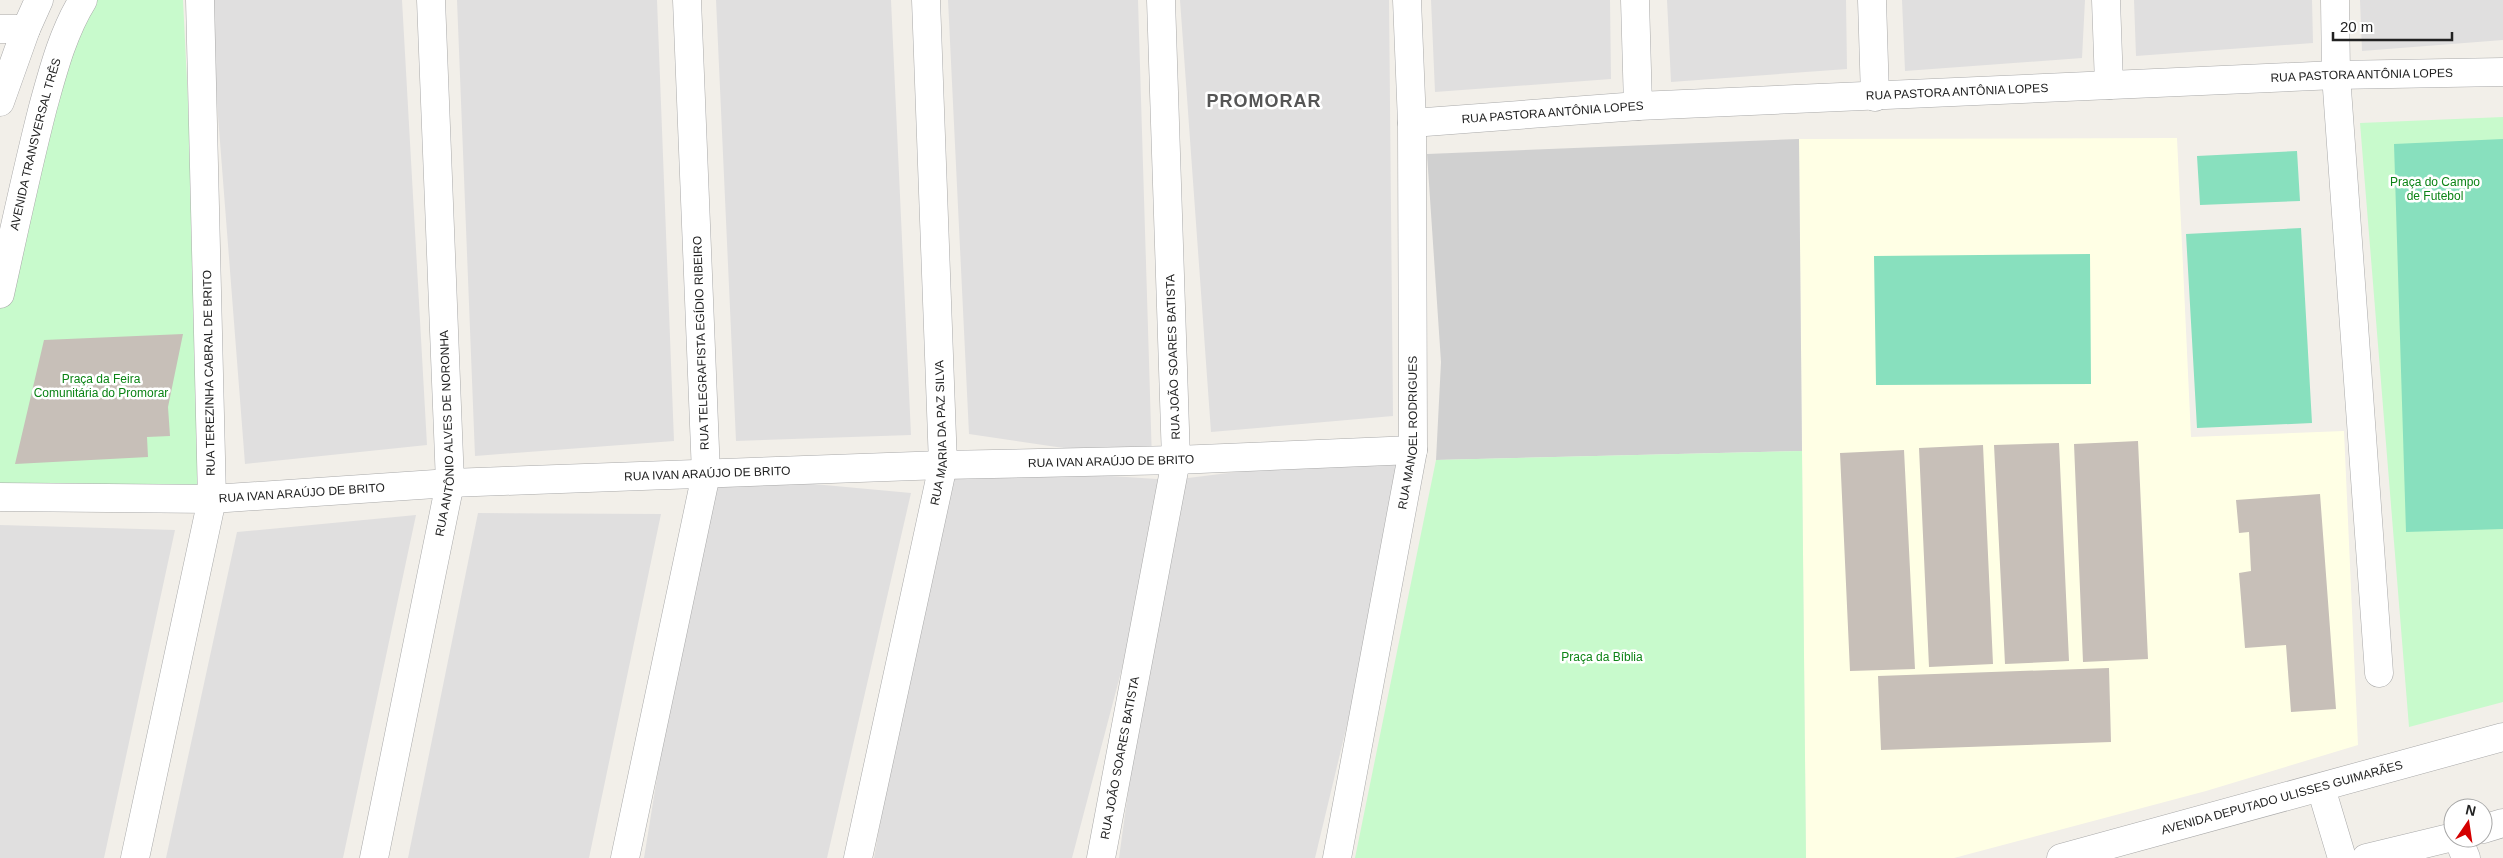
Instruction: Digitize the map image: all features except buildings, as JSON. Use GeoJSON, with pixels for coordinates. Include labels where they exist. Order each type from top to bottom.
{"type":"FeatureCollection","features":[{"type":"Feature","properties":{"kind":"street"},"geometry":{"type":"LineString","coordinates":[[0,102],[13,29],[39,0]]}},
{"type":"Feature","properties":{"kind":"street","name":"AVENIDA TRANSVERSAL TRÊS"},"geometry":{"type":"LineString","coordinates":[[0,294],[31,152],[50,81],[61,47],[83,0]]}},
{"type":"Feature","properties":{"kind":"street","name":"RUA TEREZINHA CABRAL DE BRITO"},"geometry":{"type":"LineString","coordinates":[[135,858],[212,499],[200,0]]}},
{"type":"Feature","properties":{"kind":"street","name":"RUA ANTÔNIO ALVES DE NORONHA"},"geometry":{"type":"LineString","coordinates":[[374,858],[450,483],[431,0]]}},
{"type":"Feature","properties":{"kind":"street","name":"RUA TELEGRAFISTA EGÍDIO RIBEIRO"},"geometry":{"type":"LineString","coordinates":[[625,858],[706,474],[687,0]]}},
{"type":"Feature","properties":{"kind":"street","name":"RUA MARIA DA PAZ SILVA"},"geometry":{"type":"LineString","coordinates":[[858,858],[944,465],[926,0]]}},
{"type":"Feature","properties":{"kind":"street","name":"RUA JOÃO SOARES BATISTA"},"geometry":{"type":"LineString","coordinates":[[1101,858],[1176,460],[1161,0]]}},
{"type":"Feature","properties":{"kind":"street","name":"RUA MANOEL RODRIGUES"},"geometry":{"type":"LineString","coordinates":[[1337,858],[1413,450],[1412,123],[1407,0]]}},
{"type":"Feature","properties":{"kind":"street"},"geometry":{"type":"LineString","coordinates":[[1635,0],[1638,106]]}},
{"type":"Feature","properties":{"kind":"street"},"geometry":{"type":"LineString","coordinates":[[1872,0],[1875,97]]}},
{"type":"Feature","properties":{"kind":"street"},"geometry":{"type":"LineString","coordinates":[[2106,0],[2109,85]]}},
{"type":"Feature","properties":{"kind":"street"},"geometry":{"type":"LineString","coordinates":[[2335,0],[2336,75],[2379,673]]}},
{"type":"Feature","properties":{"kind":"street","name":"RUA PASTORA ANTÔNIA LOPES"},"geometry":{"type":"LineString","coordinates":[[1412,123],[1638,106],[1875,97],[2336,75],[2503,72]]}},
{"type":"Feature","properties":{"kind":"street","name":"RUA IVAN ARAÚJO DE BRITO"},"geometry":{"type":"LineString","coordinates":[[0,497],[212,499],[450,483],[944,465],[1176,460],[1413,450]]}},
{"type":"Feature","properties":{"kind":"street","name":"AVENIDA DEPUTADO ULISSES GUIMARÃES"},"geometry":{"type":"LineString","coordinates":[[2061,858],[2503,737]]}},
{"type":"Feature","properties":{"kind":"street"},"geometry":{"type":"LineString","coordinates":[[2322,788],[2342,858]]}},
{"type":"Feature","properties":{"kind":"street"},"geometry":{"type":"LineString","coordinates":[[2366,858],[2443,839]]}},
{"type":"Feature","properties":{"kind":"shaded area"},"geometry":{"type":"Polygon","coordinates":[[[209,0],[402,0],[427,445],[245,464],[209,0]]]}},
{"type":"Feature","properties":{"kind":"shaded area"},"geometry":{"type":"Polygon","coordinates":[[[457,0],[657,0],[674,441],[475,456],[457,0]]]}},
{"type":"Feature","properties":{"kind":"shaded area"},"geometry":{"type":"Polygon","coordinates":[[[716,0],[891,0],[911,435],[736,441],[716,0]]]}},
{"type":"Feature","properties":{"kind":"shaded area"},"geometry":{"type":"Polygon","coordinates":[[[948,0],[1138,0],[1152,461],[969,434],[948,0]]]}},
{"type":"Feature","properties":{"kind":"shaded area"},"geometry":{"type":"Polygon","coordinates":[[[1180,0],[1389,0],[1393,416],[1211,432],[1180,0]]]}},
{"type":"Feature","properties":{"kind":"shaded area"},"geometry":{"type":"Polygon","coordinates":[[[1431,0],[1610,0],[1611,79],[1435,92],[1431,0]]]}},
{"type":"Feature","properties":{"kind":"shaded area"},"geometry":{"type":"Polygon","coordinates":[[[1667,0],[1846,0],[1847,69],[1671,82],[1667,0]]]}},
{"type":"Feature","properties":{"kind":"shaded area"},"geometry":{"type":"Polygon","coordinates":[[[1902,0],[2085,0],[2082,58],[1905,71],[1902,0]]]}},
{"type":"Feature","properties":{"kind":"shaded area"},"geometry":{"type":"Polygon","coordinates":[[[2134,0],[2312,0],[2313,43],[2136,56],[2134,0]]]}},
{"type":"Feature","properties":{"kind":"shaded area"},"geometry":{"type":"Polygon","coordinates":[[[2360,0],[2503,0],[2503,40],[2362,51],[2360,0]]]}},
{"type":"Feature","properties":{"kind":"shaded area"},"geometry":{"type":"Polygon","coordinates":[[[2177,138],[2191,437],[2344,431],[2358,745],[2206,791],[1954,858],[1806,858],[1799,139],[2177,138]]]}},
{"type":"Feature","properties":{"kind":"shaded area"},"geometry":{"type":"Polygon","coordinates":[[[1799,139],[1802,451],[1436,460],[1441,362],[1427,154],[1799,139]]]}},
{"type":"Feature","properties":{"kind":"shaded area"},"geometry":{"type":"Polygon","coordinates":[[[1413,450],[1315,858],[1119,858],[1170,486],[1072,858],[874,858],[943,465],[1172,480],[1413,450]]]}},
{"type":"Feature","properties":{"kind":"shaded area"},"geometry":{"type":"Polygon","coordinates":[[[706,474],[911,493],[827,858],[644,858],[706,474]]]}},
{"type":"Feature","properties":{"kind":"shaded area"},"geometry":{"type":"Polygon","coordinates":[[[478,513],[661,514],[589,858],[408,858],[478,513]]]}},
{"type":"Feature","properties":{"kind":"shaded area"},"geometry":{"type":"Polygon","coordinates":[[[416,515],[343,858],[166,858],[237,532],[416,515]]]}},
{"type":"Feature","properties":{"kind":"shaded area"},"geometry":{"type":"Polygon","coordinates":[[[0,525],[175,530],[104,858],[0,858],[0,525]]]}},
{"type":"Feature","properties":{"kind":"green space","name":"Praça da Feira Comunitária do Promorar"},"geometry":{"type":"Polygon","coordinates":[[[88,0],[183,0],[207,492],[0,486],[0,309],[54,76],[88,0]]]}},
{"type":"Feature","properties":{"kind":"green space","name":"Praça do Campo de Futebol"},"geometry":{"type":"Polygon","coordinates":[[[2503,117],[2503,702],[2409,727],[2360,123],[2503,117]]]}},
{"type":"Feature","properties":{"kind":"green space"},"geometry":{"type":"Polygon","coordinates":[[[2503,139],[2503,529],[2406,532],[2394,144],[2503,139]]]}},
{"type":"Feature","properties":{"kind":"green space"},"geometry":{"type":"Polygon","coordinates":[[[2297,151],[2300,201],[2200,205],[2197,156],[2297,151]]]}},
{"type":"Feature","properties":{"kind":"green space"},"geometry":{"type":"Polygon","coordinates":[[[2301,228],[2312,423],[2197,428],[2186,234],[2301,228]]]}},
{"type":"Feature","properties":{"kind":"green space"},"geometry":{"type":"Polygon","coordinates":[[[2090,254],[2091,384],[1876,385],[1874,256],[2090,254]]]}},
{"type":"Feature","properties":{"kind":"green space","name":"Praça da Bíblia"},"geometry":{"type":"Polygon","coordinates":[[[1802,451],[1806,858],[1355,858],[1436,460],[1802,451]]]}},
{"type":"Feature","properties":{"kind":"district","name":"PROMORAR"},"geometry":{"type":"Point","coordinates":[1264,101]}}]}
